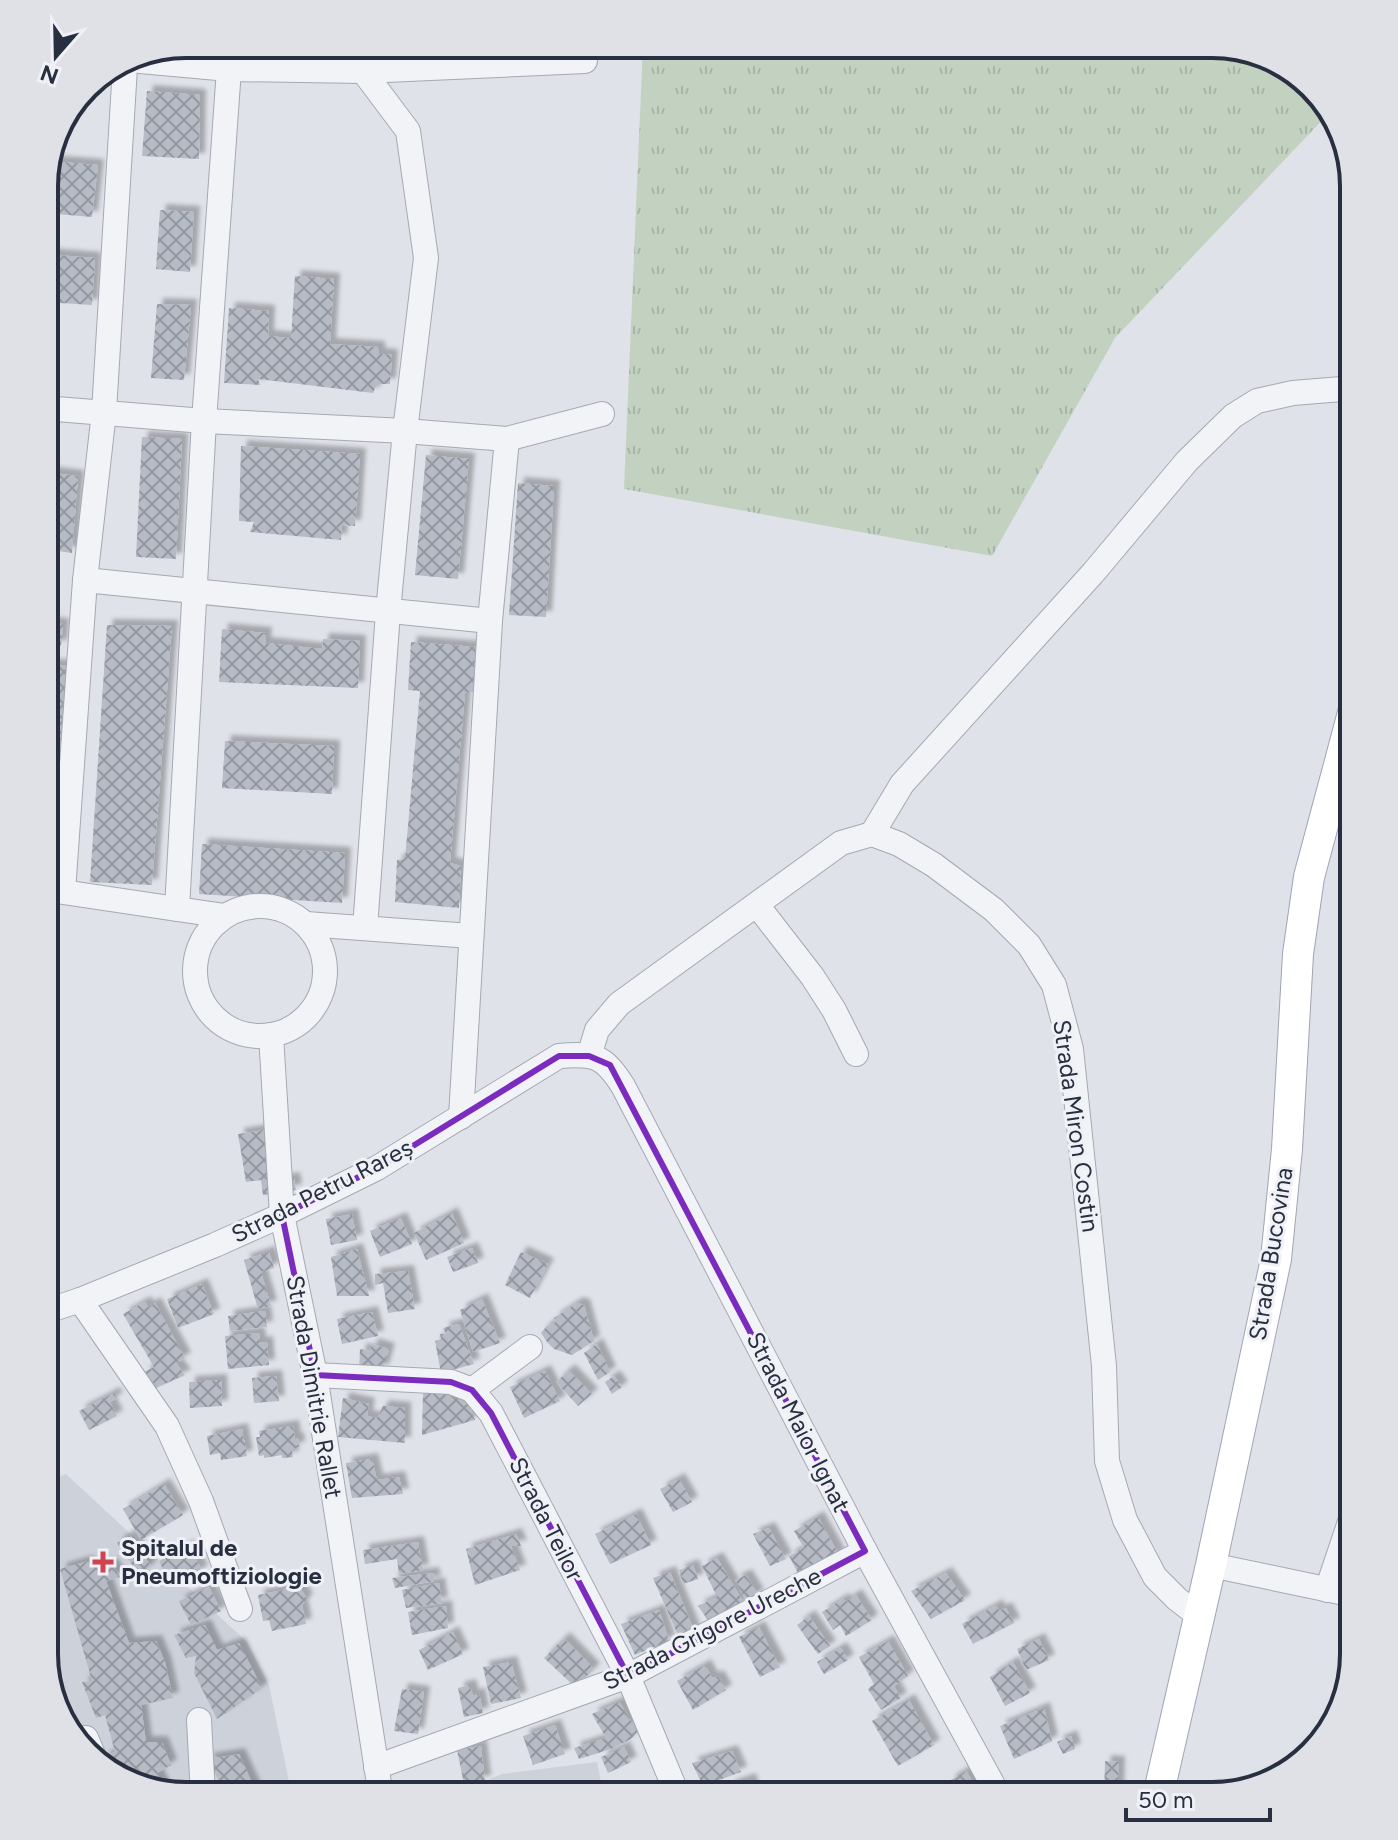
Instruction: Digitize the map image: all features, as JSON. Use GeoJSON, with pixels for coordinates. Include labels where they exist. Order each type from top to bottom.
{"type":"FeatureCollection","features":[{"type":"Feature","properties":{"kind":"main road","name":"Strada Bucovina"},"geometry":{"type":"LineString","coordinates":[[1161,1782],[1276,1259],[1287,1149],[1298,954],[1309,877],[1340,761]]}},
{"type":"Feature","properties":{"kind":"street"},"geometry":{"type":"LineString","coordinates":[[364,58],[363,71],[408,131],[426,258],[405,431],[388,612],[365,928]]}},
{"type":"Feature","properties":{"kind":"street"},"geometry":{"type":"LineString","coordinates":[[155,62],[229,69],[363,71],[423,58]]}},
{"type":"Feature","properties":{"kind":"street"},"geometry":{"type":"LineString","coordinates":[[493,58],[585,61]]}},
{"type":"Feature","properties":{"kind":"street"},"geometry":{"type":"LineString","coordinates":[[177,909],[193,589],[229,69]]}},
{"type":"Feature","properties":{"kind":"street"},"geometry":{"type":"LineString","coordinates":[[125,74],[104,412],[85,580],[63,892],[225,916]]}},
{"type":"Feature","properties":{"kind":"street"},"geometry":{"type":"LineString","coordinates":[[589,1056],[597,1030],[619,1004],[841,843],[872,834],[902,784],[1093,573],[1187,461],[1233,416],[1257,401],[1293,393],[1340,389]]}},
{"type":"Feature","properties":{"kind":"street"},"geometry":{"type":"LineString","coordinates":[[58,409],[507,439],[602,414]]}},
{"type":"Feature","properties":{"kind":"street"},"geometry":{"type":"LineString","coordinates":[[461,1117],[490,621],[507,439]]}},
{"type":"Feature","properties":{"kind":"street"},"geometry":{"type":"LineString","coordinates":[[85,580],[490,621]]}},
{"type":"Feature","properties":{"kind":"street","name":"Strada Miron Costin"},"geometry":{"type":"LineString","coordinates":[[872,834],[899,844],[934,865],[994,910],[1029,945],[1054,985],[1071,1049],[1104,1366],[1107,1461],[1125,1520],[1155,1577],[1199,1616]]}},
{"type":"Feature","properties":{"kind":"street"},"geometry":{"type":"LineString","coordinates":[[757,905],[812,976],[834,1010],[856,1054]]}},
{"type":"Feature","properties":{"kind":"street"},"geometry":{"type":"LineString","coordinates":[[267,906],[288,912],[306,924],[318,941],[325,960],[325,981],[319,1000],[307,1017],[291,1029],[252,1036],[232,1030],[216,1019],[204,1004],[197,985],[195,965],[200,946],[210,929],[225,916],[245,907],[267,906]]}},
{"type":"Feature","properties":{"kind":"street"},"geometry":{"type":"LineString","coordinates":[[306,924],[471,936]]}},
{"type":"Feature","properties":{"kind":"street","name":"Strada Dimitrie Rallet"},"geometry":{"type":"LineString","coordinates":[[271,1035],[282,1215],[315,1375],[379,1782]]}},
{"type":"Feature","properties":{"kind":"street","name":"Strada Petru Rareș"},"geometry":{"type":"LineString","coordinates":[[58,1307],[215,1245],[377,1168],[559,1056],[589,1056]]}},
{"type":"Feature","properties":{"kind":"street","name":"Strada Maior Ignat"},"geometry":{"type":"LineString","coordinates":[[589,1056],[610,1065],[623,1086],[865,1551],[991,1782]]}},
{"type":"Feature","properties":{"kind":"street"},"geometry":{"type":"LineString","coordinates":[[80,1300],[167,1426],[201,1501],[240,1609]]}},
{"type":"Feature","properties":{"kind":"street"},"geometry":{"type":"LineString","coordinates":[[315,1375],[451,1382],[472,1390],[530,1347]]}},
{"type":"Feature","properties":{"kind":"street","name":"Strada Teilor"},"geometry":{"type":"LineString","coordinates":[[472,1390],[491,1413],[628,1676],[672,1782]]}},
{"type":"Feature","properties":{"kind":"street","name":"Strada Grigore Ureche"},"geometry":{"type":"LineString","coordinates":[[376,1767],[628,1676],[865,1551]]}},
{"type":"Feature","properties":{"kind":"street"},"geometry":{"type":"LineString","coordinates":[[1327,1590],[1340,1551]]}},
{"type":"Feature","properties":{"kind":"street"},"geometry":{"type":"LineString","coordinates":[[1211,1565],[1340,1592]]}},
{"type":"Feature","properties":{"kind":"street"},"geometry":{"type":"LineString","coordinates":[[199,1720],[202,1782]]}},
{"type":"Feature","properties":{"kind":"highlighted area"},"geometry":{"type":"Polygon","coordinates":[[[559,1056],[589,1056],[610,1065],[865,1551],[628,1676],[491,1413],[472,1390],[451,1382],[315,1375],[282,1215],[377,1168],[559,1056]]]}},
{"type":"Feature","properties":{"kind":"shaded area","name":"Spitalul de Pneumoftiziologie"},"geometry":{"type":"Polygon","coordinates":[[[66,1474],[247,1642],[269,1685],[289,1782],[186,1782],[153,1778],[115,1760],[80,1725],[71,1711],[59,1671],[58,1477],[66,1474]]]}},
{"type":"Feature","properties":{"kind":"shaded area"},"geometry":{"type":"Polygon","coordinates":[[[597,1762],[601,1782],[489,1782],[502,1774],[597,1762]]]}},
{"type":"Feature","properties":{"kind":"green space"},"geometry":{"type":"Polygon","coordinates":[[[642,58],[1220,58],[1245,62],[1276,75],[1302,96],[1322,121],[1115,338],[992,556],[624,489],[642,58]]]}},
{"type":"Feature","properties":{"kind":"building"},"geometry":{"type":"Polygon","coordinates":[[[147,91],[200,95],[199,159],[142,156],[147,91]]]}},
{"type":"Feature","properties":{"kind":"building"},"geometry":{"type":"Polygon","coordinates":[[[61,162],[98,165],[92,217],[58,214],[61,162]]]}},
{"type":"Feature","properties":{"kind":"building"},"geometry":{"type":"Polygon","coordinates":[[[160,210],[194,212],[190,272],[156,269],[160,210]]]}},
{"type":"Feature","properties":{"kind":"building"},"geometry":{"type":"Polygon","coordinates":[[[58,255],[95,258],[92,305],[58,303],[58,255]]]}},
{"type":"Feature","properties":{"kind":"building"},"geometry":{"type":"Polygon","coordinates":[[[295,276],[334,279],[330,344],[379,347],[379,354],[392,355],[390,384],[377,384],[373,393],[258,379],[260,385],[224,383],[229,308],[269,311],[268,336],[291,338],[295,276]]]}},
{"type":"Feature","properties":{"kind":"building"},"geometry":{"type":"Polygon","coordinates":[[[157,304],[191,305],[184,380],[151,378],[157,304]]]}},
{"type":"Feature","properties":{"kind":"building"},"geometry":{"type":"Polygon","coordinates":[[[142,437],[182,439],[176,559],[136,557],[142,437]]]}},
{"type":"Feature","properties":{"kind":"building"},"geometry":{"type":"Polygon","coordinates":[[[241,446],[360,454],[355,526],[342,525],[341,540],[250,532],[254,522],[239,521],[241,446]]]}},
{"type":"Feature","properties":{"kind":"building"},"geometry":{"type":"Polygon","coordinates":[[[426,455],[469,459],[458,579],[415,575],[426,455]]]}},
{"type":"Feature","properties":{"kind":"building"},"geometry":{"type":"Polygon","coordinates":[[[58,474],[78,476],[72,553],[58,551],[58,474]]]}},
{"type":"Feature","properties":{"kind":"building"},"geometry":{"type":"Polygon","coordinates":[[[518,483],[554,486],[546,617],[509,615],[518,483]]]}},
{"type":"Feature","properties":{"kind":"building"},"geometry":{"type":"Polygon","coordinates":[[[58,624],[63,624],[61,646],[58,646],[58,624]]]}},
{"type":"Feature","properties":{"kind":"building"},"geometry":{"type":"Polygon","coordinates":[[[107,625],[172,626],[152,885],[90,882],[107,625]]]}},
{"type":"Feature","properties":{"kind":"building"},"geometry":{"type":"Polygon","coordinates":[[[222,629],[266,633],[265,643],[322,649],[323,639],[360,641],[358,688],[219,682],[222,629]]]}},
{"type":"Feature","properties":{"kind":"building"},"geometry":{"type":"Polygon","coordinates":[[[411,642],[476,647],[473,692],[465,693],[450,863],[461,866],[459,908],[395,902],[397,860],[405,859],[420,691],[408,690],[411,642]]]}},
{"type":"Feature","properties":{"kind":"building"},"geometry":{"type":"Polygon","coordinates":[[[58,665],[67,666],[58,751],[58,665]]]}},
{"type":"Feature","properties":{"kind":"building"},"geometry":{"type":"Polygon","coordinates":[[[225,741],[334,746],[332,794],[222,788],[225,741]]]}},
{"type":"Feature","properties":{"kind":"building"},"geometry":{"type":"Polygon","coordinates":[[[202,844],[345,853],[342,903],[199,894],[202,844]]]}},
{"type":"Feature","properties":{"kind":"building"},"geometry":{"type":"Polygon","coordinates":[[[264,1130],[272,1182],[294,1178],[296,1190],[263,1195],[261,1180],[246,1182],[238,1134],[264,1130]]]}},
{"type":"Feature","properties":{"kind":"building"},"geometry":{"type":"Polygon","coordinates":[[[452,1213],[464,1243],[426,1260],[414,1233],[452,1213]]]}},
{"type":"Feature","properties":{"kind":"building"},"geometry":{"type":"Polygon","coordinates":[[[352,1214],[357,1240],[331,1245],[326,1219],[352,1214]]]}},
{"type":"Feature","properties":{"kind":"building"},"geometry":{"type":"Polygon","coordinates":[[[401,1218],[412,1244],[380,1257],[370,1231],[401,1218]]]}},
{"type":"Feature","properties":{"kind":"building"},"geometry":{"type":"Polygon","coordinates":[[[472,1248],[478,1263],[453,1272],[447,1257],[472,1248]]]}},
{"type":"Feature","properties":{"kind":"building"},"geometry":{"type":"Polygon","coordinates":[[[357,1249],[369,1296],[337,1296],[331,1257],[357,1249]]]}},
{"type":"Feature","properties":{"kind":"building"},"geometry":{"type":"Polygon","coordinates":[[[269,1252],[274,1268],[261,1272],[271,1306],[258,1309],[244,1260],[269,1252]]]}},
{"type":"Feature","properties":{"kind":"building"},"geometry":{"type":"Polygon","coordinates":[[[521,1252],[548,1264],[530,1298],[505,1285],[521,1252]]]}},
{"type":"Feature","properties":{"kind":"building"},"geometry":{"type":"Polygon","coordinates":[[[408,1271],[415,1309],[388,1313],[383,1283],[375,1285],[375,1274],[408,1271]]]}},
{"type":"Feature","properties":{"kind":"building"},"geometry":{"type":"Polygon","coordinates":[[[202,1284],[214,1314],[178,1328],[167,1299],[202,1284]]]}},
{"type":"Feature","properties":{"kind":"building"},"geometry":{"type":"Polygon","coordinates":[[[482,1299],[500,1343],[473,1352],[460,1310],[482,1299]]]}},
{"type":"Feature","properties":{"kind":"building"},"geometry":{"type":"Polygon","coordinates":[[[145,1302],[148,1307],[155,1303],[185,1358],[176,1363],[185,1375],[154,1389],[144,1372],[154,1367],[123,1314],[145,1302]]]}},
{"type":"Feature","properties":{"kind":"building"},"geometry":{"type":"Polygon","coordinates":[[[577,1303],[584,1305],[594,1341],[572,1355],[554,1349],[541,1333],[555,1323],[554,1318],[577,1303]]]}},
{"type":"Feature","properties":{"kind":"building"},"geometry":{"type":"Polygon","coordinates":[[[265,1311],[267,1327],[230,1331],[228,1316],[265,1311]]]}},
{"type":"Feature","properties":{"kind":"building"},"geometry":{"type":"Polygon","coordinates":[[[372,1312],[378,1336],[342,1344],[337,1319],[372,1312]]]}},
{"type":"Feature","properties":{"kind":"building"},"geometry":{"type":"Polygon","coordinates":[[[459,1324],[474,1364],[441,1373],[435,1341],[441,1339],[440,1334],[446,1334],[443,1328],[459,1324]]]}},
{"type":"Feature","properties":{"kind":"building"},"geometry":{"type":"Polygon","coordinates":[[[259,1333],[260,1343],[267,1342],[269,1365],[228,1369],[225,1336],[259,1333]]]}},
{"type":"Feature","properties":{"kind":"building"},"geometry":{"type":"Polygon","coordinates":[[[372,1344],[389,1349],[383,1370],[359,1370],[360,1349],[370,1351],[372,1344]]]}},
{"type":"Feature","properties":{"kind":"building"},"geometry":{"type":"Polygon","coordinates":[[[597,1344],[610,1372],[598,1380],[584,1353],[597,1344]]]}},
{"type":"Feature","properties":{"kind":"building"},"geometry":{"type":"Polygon","coordinates":[[[569,1370],[592,1394],[578,1406],[556,1382],[569,1370]]]}},
{"type":"Feature","properties":{"kind":"building"},"geometry":{"type":"Polygon","coordinates":[[[545,1371],[560,1401],[524,1418],[510,1387],[545,1371]]]}},
{"type":"Feature","properties":{"kind":"building"},"geometry":{"type":"Polygon","coordinates":[[[276,1376],[279,1401],[254,1403],[252,1378],[276,1376]]]}},
{"type":"Feature","properties":{"kind":"building"},"geometry":{"type":"Polygon","coordinates":[[[614,1376],[622,1387],[612,1394],[605,1382],[614,1376]]]}},
{"type":"Feature","properties":{"kind":"building"},"geometry":{"type":"Polygon","coordinates":[[[221,1380],[222,1406],[190,1408],[189,1382],[221,1380]]]}},
{"type":"Feature","properties":{"kind":"building"},"geometry":{"type":"Polygon","coordinates":[[[114,1393],[117,1398],[110,1402],[117,1416],[89,1430],[79,1411],[114,1393]]]}},
{"type":"Feature","properties":{"kind":"building"},"geometry":{"type":"Polygon","coordinates":[[[465,1393],[475,1420],[422,1435],[423,1394],[465,1393]]]}},
{"type":"Feature","properties":{"kind":"building"},"geometry":{"type":"Polygon","coordinates":[[[343,1398],[369,1404],[367,1416],[377,1418],[383,1406],[405,1408],[405,1443],[338,1437],[343,1398]]]}},
{"type":"Feature","properties":{"kind":"building"},"geometry":{"type":"Polygon","coordinates":[[[293,1426],[299,1447],[292,1449],[293,1457],[259,1456],[256,1437],[260,1437],[259,1431],[293,1426]]]}},
{"type":"Feature","properties":{"kind":"building"},"geometry":{"type":"Polygon","coordinates":[[[242,1429],[247,1456],[221,1460],[220,1453],[210,1455],[207,1436],[242,1429]]]}},
{"type":"Feature","properties":{"kind":"building"},"geometry":{"type":"Polygon","coordinates":[[[372,1459],[377,1480],[399,1477],[403,1494],[352,1498],[346,1463],[372,1459]]]}},
{"type":"Feature","properties":{"kind":"building"},"geometry":{"type":"Polygon","coordinates":[[[679,1479],[692,1502],[673,1512],[660,1489],[679,1479]]]}},
{"type":"Feature","properties":{"kind":"building"},"geometry":{"type":"Polygon","coordinates":[[[164,1484],[183,1515],[141,1540],[123,1509],[164,1484]]]}},
{"type":"Feature","properties":{"kind":"building"},"geometry":{"type":"Polygon","coordinates":[[[636,1514],[651,1545],[610,1564],[595,1534],[636,1514]]]}},
{"type":"Feature","properties":{"kind":"building"},"geometry":{"type":"Polygon","coordinates":[[[818,1517],[839,1555],[800,1577],[789,1556],[804,1548],[794,1531],[818,1517]]]}},
{"type":"Feature","properties":{"kind":"building"},"geometry":{"type":"Polygon","coordinates":[[[769,1528],[786,1559],[770,1566],[753,1534],[769,1528]]]}},
{"type":"Feature","properties":{"kind":"building"},"geometry":{"type":"Polygon","coordinates":[[[516,1534],[521,1546],[511,1546],[520,1570],[475,1585],[466,1549],[516,1534]]]}},
{"type":"Feature","properties":{"kind":"building"},"geometry":{"type":"Polygon","coordinates":[[[130,1535],[151,1566],[139,1575],[117,1543],[130,1535]]]}},
{"type":"Feature","properties":{"kind":"building"},"geometry":{"type":"Polygon","coordinates":[[[418,1542],[423,1570],[399,1574],[397,1559],[365,1564],[363,1550],[418,1542]]]}},
{"type":"Feature","properties":{"kind":"building"},"geometry":{"type":"Polygon","coordinates":[[[189,1546],[202,1571],[171,1586],[159,1561],[189,1546]]]}},
{"type":"Feature","properties":{"kind":"building"},"geometry":{"type":"Polygon","coordinates":[[[717,1558],[744,1603],[710,1623],[698,1606],[717,1597],[702,1566],[717,1558]]]}},
{"type":"Feature","properties":{"kind":"building"},"geometry":{"type":"Polygon","coordinates":[[[88,1561],[90,1565],[112,1564],[120,1577],[106,1581],[129,1643],[156,1641],[165,1662],[173,1698],[141,1705],[146,1742],[162,1742],[171,1765],[157,1773],[160,1779],[129,1769],[108,1755],[115,1752],[105,1715],[96,1718],[82,1682],[92,1681],[60,1569],[88,1561]]]}},
{"type":"Feature","properties":{"kind":"building"},"geometry":{"type":"Polygon","coordinates":[[[693,1565],[698,1579],[683,1584],[679,1570],[693,1565]]]}},
{"type":"Feature","properties":{"kind":"building"},"geometry":{"type":"Polygon","coordinates":[[[670,1572],[695,1633],[680,1640],[653,1578],[670,1572]]]}},
{"type":"Feature","properties":{"kind":"building"},"geometry":{"type":"Polygon","coordinates":[[[433,1573],[435,1581],[395,1588],[392,1578],[433,1573]]]}},
{"type":"Feature","properties":{"kind":"building"},"geometry":{"type":"Polygon","coordinates":[[[946,1573],[965,1600],[931,1619],[911,1591],[946,1573]]]}},
{"type":"Feature","properties":{"kind":"building"},"geometry":{"type":"Polygon","coordinates":[[[746,1575],[758,1595],[746,1601],[735,1580],[746,1575]]]}},
{"type":"Feature","properties":{"kind":"building"},"geometry":{"type":"Polygon","coordinates":[[[296,1582],[307,1599],[302,1605],[306,1624],[272,1631],[269,1620],[263,1621],[258,1595],[283,1590],[296,1582]]]}},
{"type":"Feature","properties":{"kind":"building"},"geometry":{"type":"Polygon","coordinates":[[[439,1583],[442,1603],[406,1608],[402,1590],[439,1583]]]}},
{"type":"Feature","properties":{"kind":"building"},"geometry":{"type":"Polygon","coordinates":[[[209,1587],[221,1611],[191,1625],[179,1601],[209,1587]]]}},
{"type":"Feature","properties":{"kind":"building"},"geometry":{"type":"Polygon","coordinates":[[[856,1595],[872,1620],[846,1636],[840,1625],[833,1630],[822,1612],[856,1595]]]}},
{"type":"Feature","properties":{"kind":"building"},"geometry":{"type":"Polygon","coordinates":[[[997,1605],[999,1611],[1006,1608],[1014,1623],[973,1644],[962,1624],[997,1605]]]}},
{"type":"Feature","properties":{"kind":"building"},"geometry":{"type":"Polygon","coordinates":[[[446,1606],[448,1628],[412,1635],[408,1612],[446,1606]]]}},
{"type":"Feature","properties":{"kind":"building"},"geometry":{"type":"Polygon","coordinates":[[[659,1610],[669,1641],[635,1655],[621,1624],[659,1610]]]}},
{"type":"Feature","properties":{"kind":"building"},"geometry":{"type":"Polygon","coordinates":[[[809,1616],[830,1646],[818,1654],[797,1625],[809,1616]]]}},
{"type":"Feature","properties":{"kind":"building"},"geometry":{"type":"Polygon","coordinates":[[[205,1625],[217,1650],[239,1643],[262,1688],[217,1719],[194,1673],[196,1656],[186,1658],[174,1635],[205,1625]]]}},
{"type":"Feature","properties":{"kind":"building"},"geometry":{"type":"Polygon","coordinates":[[[759,1627],[780,1667],[760,1677],[739,1637],[759,1627]]]}},
{"type":"Feature","properties":{"kind":"building"},"geometry":{"type":"Polygon","coordinates":[[[453,1632],[463,1654],[428,1670],[419,1650],[453,1632]]]}},
{"type":"Feature","properties":{"kind":"building"},"geometry":{"type":"Polygon","coordinates":[[[564,1638],[594,1669],[575,1687],[544,1658],[564,1638]]]}},
{"type":"Feature","properties":{"kind":"building"},"geometry":{"type":"Polygon","coordinates":[[[1039,1639],[1049,1660],[1026,1670],[1017,1649],[1039,1639]]]}},
{"type":"Feature","properties":{"kind":"building"},"geometry":{"type":"Polygon","coordinates":[[[888,1641],[908,1676],[894,1686],[901,1698],[881,1710],[868,1689],[874,1684],[859,1657],[888,1641]]]}},
{"type":"Feature","properties":{"kind":"building"},"geometry":{"type":"Polygon","coordinates":[[[841,1648],[848,1660],[824,1674],[817,1662],[841,1648]]]}},
{"type":"Feature","properties":{"kind":"building"},"geometry":{"type":"Polygon","coordinates":[[[511,1662],[521,1698],[491,1704],[483,1667],[511,1662]]]}},
{"type":"Feature","properties":{"kind":"building"},"geometry":{"type":"Polygon","coordinates":[[[1013,1662],[1030,1693],[1005,1706],[990,1677],[1013,1662]]]}},
{"type":"Feature","properties":{"kind":"building"},"geometry":{"type":"Polygon","coordinates":[[[705,1665],[712,1678],[718,1676],[726,1690],[693,1710],[677,1681],[705,1665]]]}},
{"type":"Feature","properties":{"kind":"building"},"geometry":{"type":"Polygon","coordinates":[[[470,1685],[473,1696],[479,1693],[483,1713],[464,1717],[458,1688],[470,1685]]]}},
{"type":"Feature","properties":{"kind":"building"},"geometry":{"type":"Polygon","coordinates":[[[402,1689],[424,1692],[418,1734],[394,1731],[402,1689]]]}},
{"type":"Feature","properties":{"kind":"building"},"geometry":{"type":"Polygon","coordinates":[[[909,1700],[934,1745],[898,1766],[872,1721],[909,1700]]]}},
{"type":"Feature","properties":{"kind":"building"},"geometry":{"type":"Polygon","coordinates":[[[619,1702],[638,1731],[631,1739],[611,1749],[579,1759],[574,1748],[606,1738],[592,1714],[619,1702]]]}},
{"type":"Feature","properties":{"kind":"building"},"geometry":{"type":"Polygon","coordinates":[[[1044,1708],[1052,1741],[1014,1759],[1000,1726],[1044,1708]]]}},
{"type":"Feature","properties":{"kind":"building"},"geometry":{"type":"Polygon","coordinates":[[[555,1725],[565,1754],[533,1765],[523,1736],[555,1725]]]}},
{"type":"Feature","properties":{"kind":"building"},"geometry":{"type":"Polygon","coordinates":[[[1071,1736],[1075,1749],[1063,1754],[1057,1742],[1071,1736]]]}},
{"type":"Feature","properties":{"kind":"building"},"geometry":{"type":"Polygon","coordinates":[[[481,1746],[485,1781],[464,1782],[457,1750],[481,1746]]]}},
{"type":"Feature","properties":{"kind":"building"},"geometry":{"type":"Polygon","coordinates":[[[624,1747],[631,1762],[608,1773],[601,1757],[624,1747]]]}},
{"type":"Feature","properties":{"kind":"building"},"geometry":{"type":"Polygon","coordinates":[[[732,1751],[741,1772],[714,1782],[701,1782],[692,1763],[732,1751]]]}},
{"type":"Feature","properties":{"kind":"building"},"geometry":{"type":"Polygon","coordinates":[[[239,1754],[252,1782],[219,1782],[207,1759],[239,1754]]]}},
{"type":"Feature","properties":{"kind":"building"},"geometry":{"type":"Polygon","coordinates":[[[1105,1761],[1119,1762],[1118,1782],[1104,1782],[1105,1761]]]}},
{"type":"Feature","properties":{"kind":"building"},"geometry":{"type":"Polygon","coordinates":[[[966,1771],[973,1782],[950,1782],[966,1771]]]}},
{"type":"Feature","properties":{"kind":"place","name":"Spitalul de Pneumoftiziologie"},"geometry":{"type":"Point","coordinates":[103,1562]}}]}
